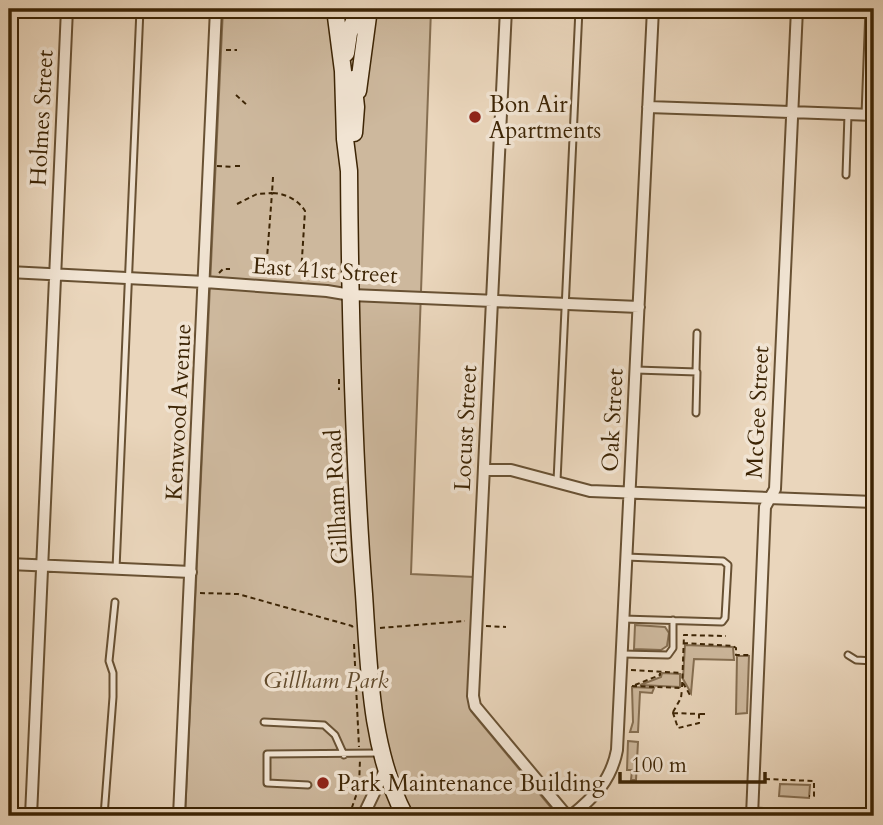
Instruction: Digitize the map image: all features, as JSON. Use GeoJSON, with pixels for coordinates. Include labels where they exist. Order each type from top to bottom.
{"type":"FeatureCollection","features":[{"type":"Feature","properties":{"kind":"main road","name":"Gillham Road"},"geometry":{"type":"LineString","coordinates":[[335,9],[343,71],[349,171],[358,517],[370,678],[375,720],[385,760],[405,816]]}},
{"type":"Feature","properties":{"kind":"main road","name":"Gillham Road"},"geometry":{"type":"LineString","coordinates":[[344,9],[356,107],[349,171]]}},
{"type":"Feature","properties":{"kind":"main road"},"geometry":{"type":"LineString","coordinates":[[343,71],[349,33],[359,9]]}},
{"type":"Feature","properties":{"kind":"main road"},"geometry":{"type":"LineString","coordinates":[[356,107],[369,9]]}},
{"type":"Feature","properties":{"kind":"street","name":"Holmes Street"},"geometry":{"type":"LineString","coordinates":[[31,816],[66,9]]}},
{"type":"Feature","properties":{"kind":"street","name":"Kenwood Avenue"},"geometry":{"type":"LineString","coordinates":[[178,816],[210,279],[209,166],[216,9]]}},
{"type":"Feature","properties":{"kind":"street","name":"Locust Street"},"geometry":{"type":"LineString","coordinates":[[506,9],[484,470],[481,623],[473,696],[475,706],[569,816]]}},
{"type":"Feature","properties":{"kind":"street"},"geometry":{"type":"LineString","coordinates":[[643,9],[653,9]]}},
{"type":"Feature","properties":{"kind":"street","name":"Oak Street"},"geometry":{"type":"LineString","coordinates":[[569,816],[600,790],[613,767],[617,750],[653,9]]}},
{"type":"Feature","properties":{"kind":"street","name":"McGee Street"},"geometry":{"type":"LineString","coordinates":[[752,814],[765,507],[775,489],[797,9]]}},
{"type":"Feature","properties":{"kind":"street"},"geometry":{"type":"LineString","coordinates":[[648,107],[870,115]]}},
{"type":"Feature","properties":{"kind":"street","name":"East 41st Street"},"geometry":{"type":"LineString","coordinates":[[9,272],[129,279],[210,279],[351,295],[639,307]]}},
{"type":"Feature","properties":{"kind":"street"},"geometry":{"type":"LineString","coordinates":[[484,470],[511,470],[590,491],[874,502]]}},
{"type":"Feature","properties":{"kind":"street"},"geometry":{"type":"LineString","coordinates":[[9,564],[191,572]]}},
{"type":"Feature","properties":{"kind":"street"},"geometry":{"type":"LineString","coordinates":[[363,816],[385,760]]}},
{"type":"Feature","properties":{"kind":"lane"},"geometry":{"type":"LineString","coordinates":[[116,569],[141,9]]}},
{"type":"Feature","properties":{"kind":"lane"},"geometry":{"type":"LineString","coordinates":[[557,482],[579,9]]}},
{"type":"Feature","properties":{"kind":"lane"},"geometry":{"type":"LineString","coordinates":[[869,9],[870,115]]}},
{"type":"Feature","properties":{"kind":"lane"},"geometry":{"type":"LineString","coordinates":[[846,174],[848,114]]}},
{"type":"Feature","properties":{"kind":"lane"},"geometry":{"type":"LineString","coordinates":[[696,413],[697,333]]}},
{"type":"Feature","properties":{"kind":"lane"},"geometry":{"type":"LineString","coordinates":[[636,370],[696,372]]}},
{"type":"Feature","properties":{"kind":"lane"},"geometry":{"type":"LineString","coordinates":[[623,620],[724,621],[728,564],[723,561],[626,557]]}},
{"type":"Feature","properties":{"kind":"lane"},"geometry":{"type":"LineString","coordinates":[[104,816],[113,697],[113,673],[109,661],[115,602]]}},
{"type":"Feature","properties":{"kind":"lane"},"geometry":{"type":"LineString","coordinates":[[622,654],[668,655],[673,648],[673,620]]}},
{"type":"Feature","properties":{"kind":"lane"},"geometry":{"type":"LineString","coordinates":[[848,655],[856,660],[874,661]]}},
{"type":"Feature","properties":{"kind":"lane"},"geometry":{"type":"LineString","coordinates":[[264,722],[324,725],[335,735],[344,755]]}},
{"type":"Feature","properties":{"kind":"lane"},"geometry":{"type":"LineString","coordinates":[[309,785],[267,783],[267,754],[344,755],[385,760]]}},
{"type":"Feature","properties":{"kind":"lane"},"geometry":{"type":"LineString","coordinates":[[752,814],[861,816]]}},
{"type":"Feature","properties":{"kind":"path"},"geometry":{"type":"LineString","coordinates":[[243,9],[281,13],[290,9]]}},
{"type":"Feature","properties":{"kind":"path"},"geometry":{"type":"LineString","coordinates":[[223,50],[237,50]]}},
{"type":"Feature","properties":{"kind":"path"},"geometry":{"type":"LineString","coordinates":[[236,95],[248,106]]}},
{"type":"Feature","properties":{"kind":"path"},"geometry":{"type":"LineString","coordinates":[[209,166],[243,166]]}},
{"type":"Feature","properties":{"kind":"path"},"geometry":{"type":"LineString","coordinates":[[266,271],[273,177]]}},
{"type":"Feature","properties":{"kind":"path"},"geometry":{"type":"LineString","coordinates":[[237,204],[257,194],[272,192],[284,195],[303,206],[306,211],[302,274]]}},
{"type":"Feature","properties":{"kind":"path"},"geometry":{"type":"LineString","coordinates":[[210,279],[223,269],[230,269]]}},
{"type":"Feature","properties":{"kind":"path"},"geometry":{"type":"LineString","coordinates":[[195,593],[238,594],[352,626]]}},
{"type":"Feature","properties":{"kind":"path"},"geometry":{"type":"LineString","coordinates":[[380,629],[481,623],[506,627]]}},
{"type":"Feature","properties":{"kind":"path"},"geometry":{"type":"LineString","coordinates":[[699,714],[699,723],[678,728],[673,713],[681,698],[684,635],[726,636]]}},
{"type":"Feature","properties":{"kind":"path"},"geometry":{"type":"LineString","coordinates":[[683,643],[733,646],[736,648],[736,655],[750,655]]}},
{"type":"Feature","properties":{"kind":"path"},"geometry":{"type":"LineString","coordinates":[[631,670],[682,673]]}},
{"type":"Feature","properties":{"kind":"path"},"geometry":{"type":"LineString","coordinates":[[632,686],[660,676],[660,672]]}},
{"type":"Feature","properties":{"kind":"path"},"geometry":{"type":"LineString","coordinates":[[682,680],[688,691]]}},
{"type":"Feature","properties":{"kind":"path"},"geometry":{"type":"LineString","coordinates":[[627,686],[682,689],[693,695]]}},
{"type":"Feature","properties":{"kind":"path"},"geometry":{"type":"LineString","coordinates":[[673,713],[706,716]]}},
{"type":"Feature","properties":{"kind":"path"},"geometry":{"type":"LineString","coordinates":[[685,720],[685,726]]}},
{"type":"Feature","properties":{"kind":"path"},"geometry":{"type":"LineString","coordinates":[[762,778],[814,781],[814,796],[809,796]]}},
{"type":"Feature","properties":{"kind":"green space","name":"Gillham Park"},"geometry":{"type":"Polygon","coordinates":[[[223,9],[431,9],[411,574],[474,577],[468,699],[471,711],[558,816],[185,816],[223,9]]]}},
{"type":"Feature","properties":{"kind":"green space"},"geometry":{"type":"Polygon","coordinates":[[[635,625],[665,627],[669,633],[667,646],[661,650],[634,649],[635,625]]]}},
{"type":"Feature","properties":{"kind":"green space"},"geometry":{"type":"Polygon","coordinates":[[[685,645],[733,647],[734,660],[694,659],[691,693],[683,679],[685,645]]]}},
{"type":"Feature","properties":{"kind":"green space"},"geometry":{"type":"Polygon","coordinates":[[[737,656],[749,656],[747,713],[736,714],[737,656]]]}},
{"type":"Feature","properties":{"kind":"green space"},"geometry":{"type":"Polygon","coordinates":[[[662,673],[680,674],[680,687],[640,685],[661,677],[662,673]]]}},
{"type":"Feature","properties":{"kind":"green space"},"geometry":{"type":"Polygon","coordinates":[[[632,687],[654,688],[652,693],[640,692],[638,732],[630,732],[633,722],[632,687]]]}},
{"type":"Feature","properties":{"kind":"green space"},"geometry":{"type":"Polygon","coordinates":[[[628,741],[638,742],[636,780],[631,780],[632,770],[627,770],[628,741]]]}},
{"type":"Feature","properties":{"kind":"green space"},"geometry":{"type":"Polygon","coordinates":[[[780,784],[810,785],[809,798],[779,796],[780,784]]]}},
{"type":"Feature","properties":{"kind":"place","name":"Bon Air Apartments"},"geometry":{"type":"Point","coordinates":[475,117]}},
{"type":"Feature","properties":{"kind":"place","name":"Park Maintenance Building"},"geometry":{"type":"Point","coordinates":[323,783]}}]}
